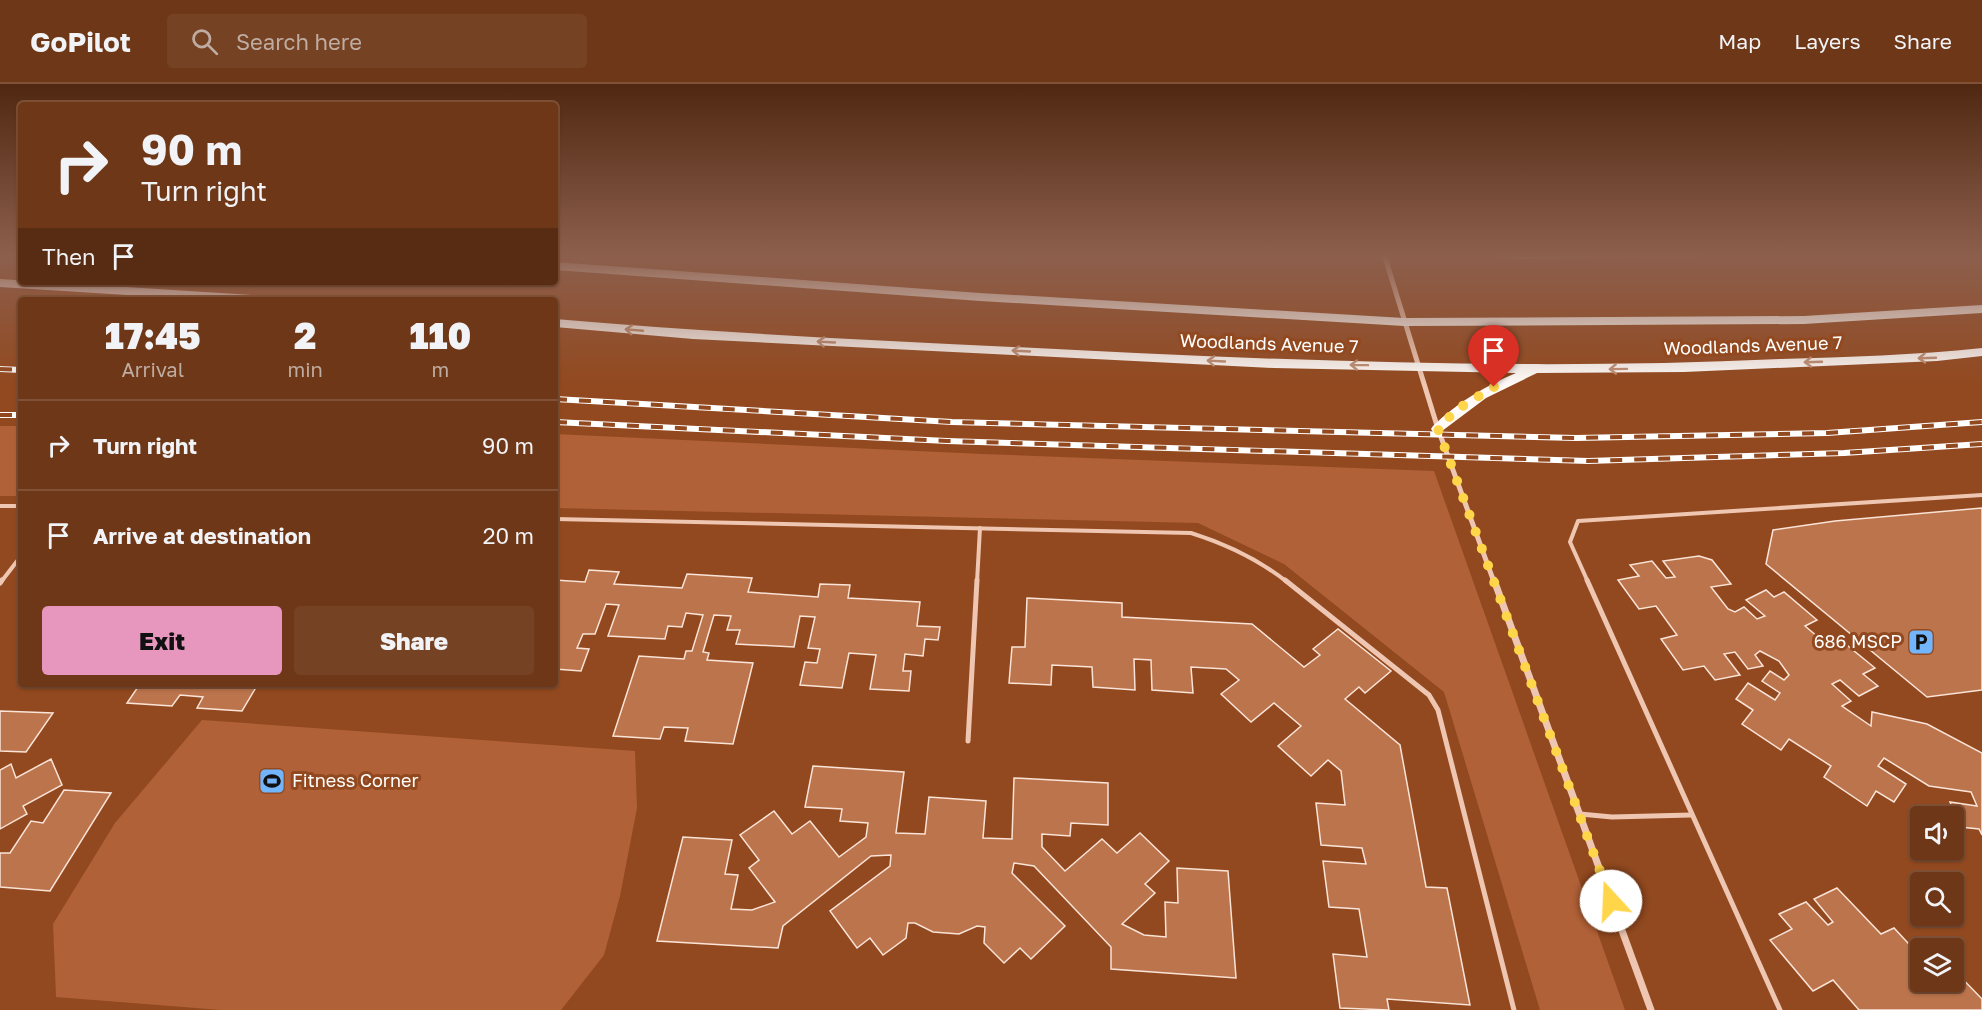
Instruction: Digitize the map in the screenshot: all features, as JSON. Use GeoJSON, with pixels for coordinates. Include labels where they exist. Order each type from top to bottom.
{"type":"FeatureCollection","features":[{"type":"Feature","properties":{"kind":"main road","name":"Woodlands Avenue 7"},"geometry":{"type":"LineString","coordinates":[[984,297],[1404,322],[1804,320],[1982,309]]}},
{"type":"Feature","properties":{"kind":"main road","name":"Woodlands Avenue 7"},"geometry":{"type":"LineString","coordinates":[[558,323],[728,337],[1274,364],[1537,369],[1707,367],[1936,357],[1982,352]]}},
{"type":"Feature","properties":{"kind":"main road"},"geometry":{"type":"LineString","coordinates":[[1438,429],[1456,410],[1474,398],[1537,369]]}},
{"type":"Feature","properties":{"kind":"street"},"geometry":{"type":"LineString","coordinates":[[1397,297],[1438,429],[1651,1010]]}},
{"type":"Feature","properties":{"kind":"lane"},"geometry":{"type":"LineString","coordinates":[[1780,1010],[1570,542],[1578,521],[1982,495]]}},
{"type":"Feature","properties":{"kind":"lane"},"geometry":{"type":"LineString","coordinates":[[0,506],[18,506]]}},
{"type":"Feature","properties":{"kind":"lane"},"geometry":{"type":"LineString","coordinates":[[558,519],[1191,533],[1228,545],[1272,570],[1429,695],[1438,710],[1514,1010]]}},
{"type":"Feature","properties":{"kind":"lane"},"geometry":{"type":"LineString","coordinates":[[968,741],[980,528]]}},
{"type":"Feature","properties":{"kind":"lane"},"geometry":{"type":"LineString","coordinates":[[0,583],[18,560]]}},
{"type":"Feature","properties":{"kind":"lane"},"geometry":{"type":"LineString","coordinates":[[1579,814],[1612,816],[1691,814]]}},
{"type":"Feature","properties":{"kind":"shaded area"},"geometry":{"type":"Polygon","coordinates":[[[0,426],[18,426],[18,496],[0,496],[0,426]]]}},
{"type":"Feature","properties":{"kind":"shaded area"},"geometry":{"type":"Polygon","coordinates":[[[558,434],[982,454],[1434,471],[1625,1010],[1540,1010],[1444,692],[1284,564],[1198,523],[558,508],[558,434]]]}},
{"type":"Feature","properties":{"kind":"shaded area"},"geometry":{"type":"Polygon","coordinates":[[[202,720],[635,751],[637,808],[620,896],[604,955],[561,1010],[221,1010],[56,997],[53,924],[115,823],[202,720]]]}},
{"type":"Feature","properties":{"kind":"building","name":"686 MSCP"},"geometry":{"type":"Polygon","coordinates":[[[1982,508],[1982,690],[1927,697],[1766,564],[1773,530],[1835,521],[1982,508]]]}},
{"type":"Feature","properties":{"kind":"building"},"geometry":{"type":"Polygon","coordinates":[[[1699,556],[1712,560],[1731,584],[1711,587],[1728,609],[1735,612],[1744,607],[1757,619],[1765,616],[1746,600],[1766,590],[1774,597],[1784,592],[1817,620],[1805,626],[1831,648],[1843,642],[1875,668],[1863,674],[1878,686],[1859,696],[1840,680],[1832,684],[1851,701],[1842,706],[1871,726],[1872,712],[1927,724],[1982,753],[1982,835],[1979,829],[1964,827],[1964,806],[1952,806],[1950,802],[1977,806],[1971,792],[1929,786],[1884,758],[1878,766],[1906,784],[1894,802],[1876,791],[1867,806],[1824,777],[1831,766],[1789,739],[1781,750],[1742,724],[1753,710],[1736,699],[1748,683],[1775,700],[1780,693],[1762,681],[1770,671],[1784,680],[1789,675],[1779,661],[1760,651],[1755,655],[1763,666],[1748,669],[1735,652],[1724,654],[1740,675],[1715,680],[1704,666],[1683,670],[1661,639],[1677,635],[1656,606],[1639,609],[1618,580],[1639,576],[1630,565],[1652,561],[1666,578],[1675,577],[1663,561],[1699,556]]]}},
{"type":"Feature","properties":{"kind":"building"},"geometry":{"type":"Polygon","coordinates":[[[589,570],[619,572],[614,584],[682,588],[687,574],[752,578],[748,592],[818,597],[820,584],[850,585],[848,598],[920,602],[917,626],[940,627],[938,640],[925,639],[923,656],[905,654],[903,671],[911,671],[909,691],[870,689],[876,655],[849,653],[842,688],[800,685],[805,662],[817,663],[820,649],[808,648],[815,617],[800,616],[794,647],[736,644],[740,630],[727,630],[731,616],[714,615],[703,652],[709,653],[707,660],[753,663],[733,744],[685,741],[688,728],[664,727],[660,739],[613,736],[639,656],[684,659],[686,651],[692,651],[703,615],[686,613],[682,627],[668,626],[665,639],[608,636],[619,605],[606,604],[595,634],[583,634],[577,648],[589,649],[581,671],[558,669],[558,580],[585,582],[589,570]]]}},
{"type":"Feature","properties":{"kind":"building"},"geometry":{"type":"Polygon","coordinates":[[[1027,598],[1122,603],[1122,617],[1252,624],[1304,667],[1320,655],[1313,649],[1338,629],[1391,671],[1365,693],[1359,687],[1345,699],[1400,745],[1426,887],[1447,888],[1470,1005],[1387,999],[1389,1010],[1340,1008],[1333,954],[1367,957],[1359,909],[1329,907],[1323,861],[1366,864],[1362,848],[1321,845],[1316,803],[1345,805],[1341,771],[1328,760],[1311,776],[1278,746],[1301,726],[1274,703],[1251,722],[1221,694],[1239,680],[1226,669],[1191,667],[1193,693],[1152,690],[1151,660],[1134,659],[1135,690],[1093,687],[1092,667],[1052,665],[1051,685],[1009,683],[1012,647],[1025,647],[1027,598]]]}},
{"type":"Feature","properties":{"kind":"building"},"geometry":{"type":"Polygon","coordinates":[[[138,687],[256,687],[242,711],[197,708],[203,697],[180,695],[172,706],[127,703],[138,687]]]}},
{"type":"Feature","properties":{"kind":"building"},"geometry":{"type":"Polygon","coordinates":[[[0,711],[53,713],[26,752],[0,751],[0,711]]]}},
{"type":"Feature","properties":{"kind":"building"},"geometry":{"type":"Polygon","coordinates":[[[51,759],[62,785],[23,806],[27,814],[0,829],[0,770],[11,764],[16,778],[51,759]]]}},
{"type":"Feature","properties":{"kind":"building"},"geometry":{"type":"Polygon","coordinates":[[[813,766],[904,772],[896,833],[925,834],[929,797],[986,801],[983,838],[1012,839],[1014,778],[1108,783],[1108,825],[1071,823],[1070,836],[1042,834],[1042,847],[1065,871],[1102,839],[1117,853],[1140,833],[1169,861],[1145,884],[1155,893],[1122,924],[1144,935],[1166,937],[1165,902],[1178,903],[1177,868],[1228,871],[1236,978],[1111,969],[1111,947],[1034,866],[1014,863],[1012,873],[1065,926],[1031,959],[1020,948],[1004,963],[984,943],[985,927],[977,926],[959,934],[933,932],[915,923],[908,923],[906,938],[883,955],[870,938],[857,948],[830,911],[890,866],[891,855],[871,856],[783,926],[778,948],[657,941],[683,837],[732,840],[725,874],[738,875],[731,909],[752,910],[775,902],[749,868],[759,860],[740,835],[774,811],[792,834],[810,821],[839,857],[866,837],[868,823],[840,821],[842,809],[805,807],[813,766]]]}},
{"type":"Feature","properties":{"kind":"building"},"geometry":{"type":"Polygon","coordinates":[[[64,790],[111,793],[50,891],[0,887],[0,853],[10,853],[31,821],[43,823],[64,790]]]}},
{"type":"Feature","properties":{"kind":"building"},"geometry":{"type":"Polygon","coordinates":[[[1837,888],[1881,934],[1894,928],[1910,945],[1910,992],[1964,992],[1964,980],[1982,999],[1982,1010],[1859,1010],[1833,980],[1813,991],[1770,940],[1792,929],[1779,914],[1806,902],[1828,925],[1833,922],[1814,899],[1837,888]]]}},
{"type":"Feature","properties":{"kind":"railway"},"geometry":{"type":"LineString","coordinates":[[0,369],[18,370]]}},
{"type":"Feature","properties":{"kind":"railway"},"geometry":{"type":"LineString","coordinates":[[558,399],[952,422],[1576,438],[1827,433],[1982,422]]}},
{"type":"Feature","properties":{"kind":"railway"},"geometry":{"type":"LineString","coordinates":[[0,415],[18,415]]}},
{"type":"Feature","properties":{"kind":"railway"},"geometry":{"type":"LineString","coordinates":[[558,422],[947,441],[1588,461],[1844,453],[1982,444]]}},
{"type":"Feature","properties":{"kind":"place","name":"686 MSCP"},"geometry":{"type":"Point","coordinates":[1921,642]}},
{"type":"Feature","properties":{"kind":"place","name":"Fitness Corner"},"geometry":{"type":"Point","coordinates":[272,781]}},
{"type":"Feature","properties":{"kind":"route"},"geometry":{"type":"LineString","coordinates":[[1494,387],[1456,410],[1438,429],[1611,901]]}}]}
